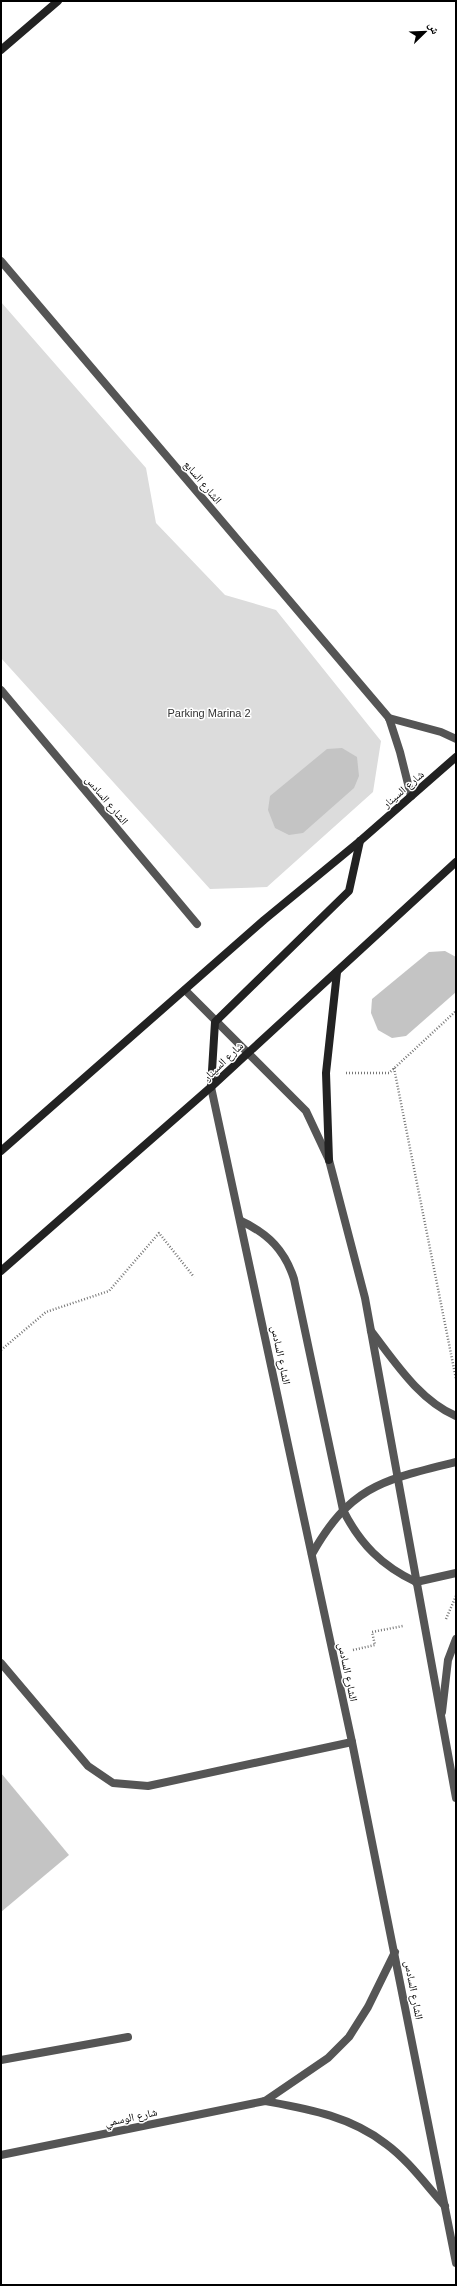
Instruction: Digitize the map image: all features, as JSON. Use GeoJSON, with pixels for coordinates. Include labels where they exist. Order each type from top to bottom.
{"type":"FeatureCollection","features":[{"type":"Feature","properties":{"kind":"street"},"geometry":{"type":"LineString","coordinates":[[1,50],[58,1]]}},
{"type":"Feature","properties":{"kind":"street","name":"الشارع السابع"},"geometry":{"type":"LineString","coordinates":[[1,261],[389,718],[400,752],[411,796]]}},
{"type":"Feature","properties":{"kind":"street","name":"الشارع السادس"},"geometry":{"type":"LineString","coordinates":[[1,690],[197,924]]}},
{"type":"Feature","properties":{"kind":"street"},"geometry":{"type":"LineString","coordinates":[[389,718],[441,732],[456,739]]}},
{"type":"Feature","properties":{"kind":"street","name":"شارع السينار"},"geometry":{"type":"LineString","coordinates":[[1,1151],[264,920],[456,758]]}},
{"type":"Feature","properties":{"kind":"street"},"geometry":{"type":"LineString","coordinates":[[211,1087],[215,1022],[349,891],[360,840]]}},
{"type":"Feature","properties":{"kind":"street","name":"شارع السينار"},"geometry":{"type":"LineString","coordinates":[[1,1272],[211,1087],[456,862]]}},
{"type":"Feature","properties":{"kind":"street"},"geometry":{"type":"LineString","coordinates":[[329,1160],[326,1073],[337,972]]}},
{"type":"Feature","properties":{"kind":"street"},"geometry":{"type":"LineString","coordinates":[[185,990],[215,1022],[248,1052],[306,1111],[329,1160],[365,1298],[422,1622],[456,1798]]}},
{"type":"Feature","properties":{"kind":"street","name":"الشارع السادس"},"geometry":{"type":"LineString","coordinates":[[211,1087],[352,1742],[456,2263]]}},
{"type":"Feature","properties":{"kind":"street"},"geometry":{"type":"LineString","coordinates":[[241,1221],[256,1228],[269,1238],[280,1250],[293,1274],[343,1510],[352,1529],[380,1560],[397,1573],[416,1582],[456,1573]]}},
{"type":"Feature","properties":{"kind":"street"},"geometry":{"type":"LineString","coordinates":[[370,1330],[421,1392],[447,1412],[456,1416]]}},
{"type":"Feature","properties":{"kind":"street"},"geometry":{"type":"LineString","coordinates":[[312,1554],[326,1530],[343,1510],[365,1492],[396,1476],[456,1462]]}},
{"type":"Feature","properties":{"kind":"street"},"geometry":{"type":"LineString","coordinates":[[441,1719],[448,1660],[456,1639]]}},
{"type":"Feature","properties":{"kind":"street"},"geometry":{"type":"LineString","coordinates":[[1,1663],[88,1766],[113,1783],[148,1786],[352,1742]]}},
{"type":"Feature","properties":{"kind":"street","name":"شارع الوسمي"},"geometry":{"type":"LineString","coordinates":[[1,2155],[266,2101],[328,2058],[349,2037],[368,2007],[395,1952]]}},
{"type":"Feature","properties":{"kind":"street"},"geometry":{"type":"LineString","coordinates":[[1,2060],[128,2037]]}},
{"type":"Feature","properties":{"kind":"street","name":"شارع الوسمي"},"geometry":{"type":"LineString","coordinates":[[266,2101],[336,2116],[362,2128],[386,2144],[445,2206]]}},
{"type":"Feature","properties":{"kind":"path"},"geometry":{"type":"LineString","coordinates":[[326,1073],[388,1073],[456,1011]]}},
{"type":"Feature","properties":{"kind":"path"},"geometry":{"type":"LineString","coordinates":[[394,1068],[456,1379]]}},
{"type":"Feature","properties":{"kind":"path"},"geometry":{"type":"LineString","coordinates":[[1,1350],[46,1312],[109,1292],[158,1232],[194,1277]]}},
{"type":"Feature","properties":{"kind":"path"},"geometry":{"type":"LineString","coordinates":[[446,1619],[456,1596]]}},
{"type":"Feature","properties":{"kind":"path"},"geometry":{"type":"LineString","coordinates":[[333,1654],[375,1645],[372,1632],[422,1622]]}},
{"type":"Feature","properties":{"kind":"green space","name":"Parking Marina 2"},"geometry":{"type":"Polygon","coordinates":[[[1,302],[146,468],[156,523],[225,595],[276,610],[381,741],[373,792],[267,887],[210,889],[1,658],[1,302]]]}},
{"type":"Feature","properties":{"kind":"building"},"geometry":{"type":"Polygon","coordinates":[[[342,748],[357,757],[359,776],[354,788],[303,833],[289,835],[275,828],[268,810],[270,796],[327,749],[342,748]]]}},
{"type":"Feature","properties":{"kind":"building"},"geometry":{"type":"Polygon","coordinates":[[[445,951],[456,957],[456,992],[406,1036],[392,1038],[378,1030],[371,1013],[372,999],[429,952],[445,951]]]}},
{"type":"Feature","properties":{"kind":"building"},"geometry":{"type":"Polygon","coordinates":[[[1,1773],[69,1855],[1,1912],[1,1773]]]}}]}
